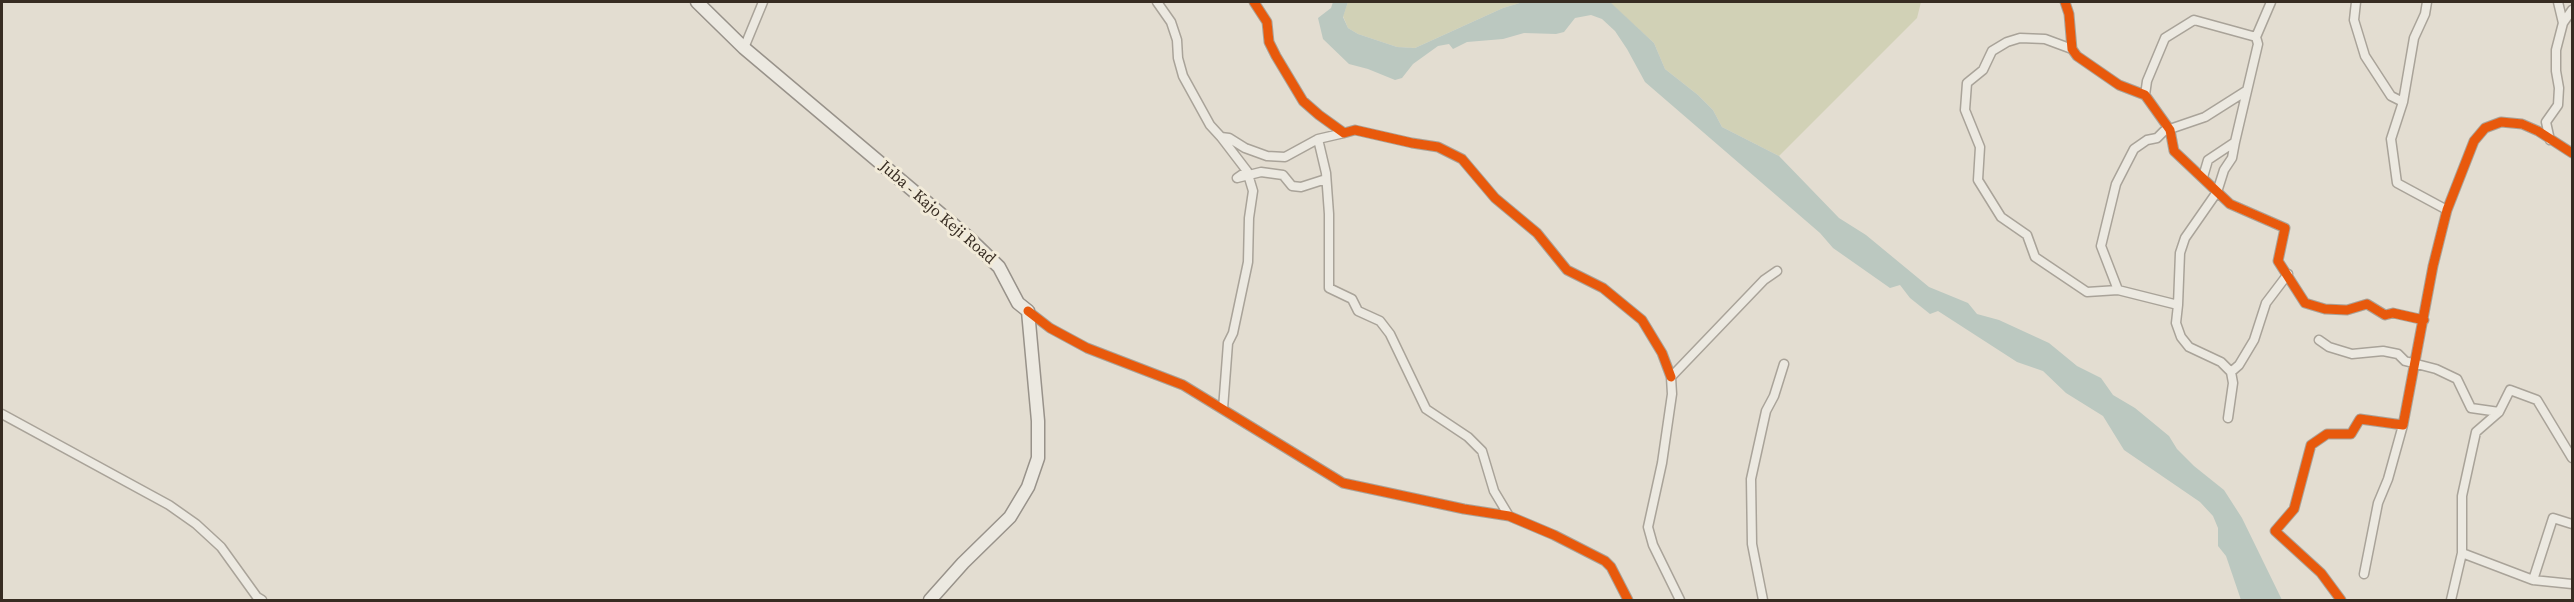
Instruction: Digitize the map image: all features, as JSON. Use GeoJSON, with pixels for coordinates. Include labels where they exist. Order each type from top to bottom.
{"type":"FeatureCollection","features":[{"type":"Feature","properties":{"kind":"main road","name":"Juba - Kajo Keji Road"},"geometry":{"type":"LineString","coordinates":[[697,2],[744,48],[969,237],[999,267],[1018,303],[1028,311]]}},
{"type":"Feature","properties":{"kind":"main road"},"geometry":{"type":"LineString","coordinates":[[930,600],[963,563],[1010,517],[1028,488],[1038,458],[1038,421],[1028,311]]}},
{"type":"Feature","properties":{"kind":"street"},"geometry":{"type":"LineString","coordinates":[[744,48],[763,2]]}},
{"type":"Feature","properties":{"kind":"street"},"geometry":{"type":"LineString","coordinates":[[1157,2],[1171,22],[1177,40],[1178,58],[1183,76],[1210,125],[1247,171],[1253,191],[1249,218],[1248,262],[1233,333],[1228,343],[1223,409]]}},
{"type":"Feature","properties":{"kind":"street"},"geometry":{"type":"LineString","coordinates":[[1254,2],[1267,22],[1269,42],[1303,101],[1344,133]]}},
{"type":"Feature","properties":{"kind":"street"},"geometry":{"type":"LineString","coordinates":[[2065,2],[2069,14],[2072,49],[2077,56],[2110,80],[2145,95],[2170,130],[2174,151],[2230,204],[2284,228],[2278,261],[2288,273],[2305,303],[2325,309],[2347,310],[2367,304],[2385,315],[2393,313],[2424,320]]}},
{"type":"Feature","properties":{"kind":"street"},"geometry":{"type":"LineString","coordinates":[[2228,418],[2233,383],[2231,372],[2221,362],[2188,347],[2176,323],[2180,254],[2185,238],[2217,192],[2224,170],[2232,158],[2258,44],[2256,37],[2271,2]]}},
{"type":"Feature","properties":{"kind":"street"},"geometry":{"type":"LineString","coordinates":[[2356,2],[2354,20],[2365,56],[2391,96],[2403,102]]}},
{"type":"Feature","properties":{"kind":"street"},"geometry":{"type":"LineString","coordinates":[[2427,2],[2425,14],[2414,38],[2403,102],[2391,139],[2397,183],[2447,210]]}},
{"type":"Feature","properties":{"kind":"street"},"geometry":{"type":"LineString","coordinates":[[2558,2],[2563,23]]}},
{"type":"Feature","properties":{"kind":"street"},"geometry":{"type":"LineString","coordinates":[[2550,141],[2546,122],[2558,105],[2556,50],[2563,23],[2572,10]]}},
{"type":"Feature","properties":{"kind":"street"},"geometry":{"type":"LineString","coordinates":[[2145,95],[2147,81],[2165,38],[2194,20],[2256,37]]}},
{"type":"Feature","properties":{"kind":"street"},"geometry":{"type":"LineString","coordinates":[[2072,49],[2045,39],[2020,38],[2007,42],[1992,51],[1983,70],[1967,83],[1965,110],[1980,147],[1978,180],[2001,217],[2027,235],[2035,257],[2087,292],[2118,290],[2178,305]]}},
{"type":"Feature","properties":{"kind":"street"},"geometry":{"type":"LineString","coordinates":[[2118,290],[2102,246],[2116,184],[2134,149],[2170,130],[2205,117],[2246,91]]}},
{"type":"Feature","properties":{"kind":"street"},"geometry":{"type":"LineString","coordinates":[[2364,574],[2378,503],[2388,479],[2403,424],[2433,266],[2447,210],[2474,141],[2485,128],[2501,122],[2522,124],[2538,130],[2550,141],[2572,153]]}},
{"type":"Feature","properties":{"kind":"street"},"geometry":{"type":"LineString","coordinates":[[1221,137],[1229,138],[1245,148],[1267,156],[1285,156],[1318,139],[1354,130],[1412,144],[1438,147],[1462,159],[1495,198],[1537,233],[1567,270],[1603,288],[1642,320],[1653,335],[1671,378],[1672,394],[1662,463],[1648,527],[1653,545],[1680,600]]}},
{"type":"Feature","properties":{"kind":"street"},"geometry":{"type":"LineString","coordinates":[[1318,139],[1322,147],[1331,241],[1329,288],[1352,298],[1358,311],[1380,321],[1390,334],[1426,409],[1467,437],[1482,451],[1494,491],[1509,516]]}},
{"type":"Feature","properties":{"kind":"street"},"geometry":{"type":"LineString","coordinates":[[2203,177],[2208,160],[2235,142]]}},
{"type":"Feature","properties":{"kind":"street"},"geometry":{"type":"LineString","coordinates":[[1247,171],[1237,178],[1261,172],[1283,175],[1292,186],[1301,187],[1326,179]]}},
{"type":"Feature","properties":{"kind":"street"},"geometry":{"type":"LineString","coordinates":[[1671,378],[1764,280],[1778,271]]}},
{"type":"Feature","properties":{"kind":"street"},"geometry":{"type":"LineString","coordinates":[[2231,372],[2239,365],[2254,340],[2266,303],[2288,273]]}},
{"type":"Feature","properties":{"kind":"street"},"geometry":{"type":"LineString","coordinates":[[1028,311],[1050,328],[1087,348],[1183,385],[1343,483],[1509,516],[1554,535],[1605,561],[1611,567],[1628,600]]}},
{"type":"Feature","properties":{"kind":"street"},"geometry":{"type":"LineString","coordinates":[[2319,340],[2329,347],[2352,354],[2383,351],[2398,354],[2405,361],[2457,379],[2471,408],[2499,412]]}},
{"type":"Feature","properties":{"kind":"street"},"geometry":{"type":"LineString","coordinates":[[1763,600],[1752,544],[1751,479],[1766,411],[1774,396],[1784,364]]}},
{"type":"Feature","properties":{"kind":"street"},"geometry":{"type":"LineString","coordinates":[[2451,600],[2462,553],[2464,518],[2462,496],[2476,432],[2499,412],[2510,390],[2537,399],[2572,456]]}},
{"type":"Feature","properties":{"kind":"street"},"geometry":{"type":"LineString","coordinates":[[2,414],[169,505],[196,524],[221,547],[257,597],[262,600]]}},
{"type":"Feature","properties":{"kind":"street"},"geometry":{"type":"LineString","coordinates":[[2341,600],[2321,573],[2275,531],[2294,509],[2311,445],[2327,434],[2351,434],[2360,419],[2403,424]]}},
{"type":"Feature","properties":{"kind":"street"},"geometry":{"type":"LineString","coordinates":[[2533,580],[2553,519],[2572,524]]}},
{"type":"Feature","properties":{"kind":"street"},"geometry":{"type":"LineString","coordinates":[[2462,553],[2533,580],[2572,585]]}},
{"type":"Feature","properties":{"kind":"green space"},"geometry":{"type":"Polygon","coordinates":[[[1348,2],[1523,2],[1503,8],[1415,48],[1397,47],[1358,34],[1348,28],[1343,16],[1348,2]]]}},
{"type":"Feature","properties":{"kind":"green space"},"geometry":{"type":"Polygon","coordinates":[[[1609,2],[1921,2],[1917,18],[1779,156],[1722,127],[1713,110],[1665,69],[1654,43],[1609,2]]]}},
{"type":"Feature","properties":{"kind":"shaded area"},"geometry":{"type":"Polygon","coordinates":[[[1333,2],[1348,2],[1343,17],[1348,28],[1358,34],[1397,47],[1415,48],[1503,8],[1523,2],[1610,2],[1654,43],[1665,69],[1713,110],[1722,127],[1779,156],[1839,218],[1866,235],[1929,287],[1968,303],[1977,314],[1999,320],[2049,343],[2077,366],[2101,378],[2113,395],[2135,408],[2169,436],[2177,449],[2194,466],[2224,490],[2242,518],[2282,600],[2241,600],[2226,556],[2218,546],[2218,528],[2213,516],[2200,502],[2124,450],[2103,416],[2066,393],[2043,371],[2017,362],[1938,311],[1930,314],[1910,298],[1900,285],[1890,288],[1833,248],[1820,233],[1645,82],[1615,31],[1602,19],[1591,15],[1575,18],[1564,32],[1556,34],[1524,33],[1503,39],[1467,42],[1453,49],[1449,44],[1438,46],[1413,64],[1402,78],[1395,80],[1349,64],[1323,39],[1318,18],[1331,8],[1333,2]]]}},
{"type":"Feature","properties":{"kind":"cycle path"},"geometry":{"type":"LineString","coordinates":[[1254,2],[1267,22],[1269,42],[1303,101],[1344,133],[1355,130],[1438,147],[1462,159],[1495,198],[1537,233],[1567,270],[1603,288],[1642,320],[1662,353],[1671,377]]}},
{"type":"Feature","properties":{"kind":"cycle path"},"geometry":{"type":"LineString","coordinates":[[2065,2],[2069,14],[2072,49],[2077,56],[2119,85],[2145,95],[2170,130],[2174,151],[2230,204],[2285,228],[2278,261],[2305,303],[2325,309],[2347,310],[2367,304],[2385,315],[2393,313],[2424,320]]}},
{"type":"Feature","properties":{"kind":"cycle path"},"geometry":{"type":"LineString","coordinates":[[2341,600],[2321,573],[2275,531],[2294,509],[2311,445],[2327,434],[2351,434],[2360,419],[2403,425],[2433,266],[2447,210],[2474,141],[2485,128],[2501,122],[2522,124],[2538,131],[2572,153]]}},
{"type":"Feature","properties":{"kind":"cycle path"},"geometry":{"type":"LineString","coordinates":[[1028,311],[1050,328],[1087,348],[1183,385],[1343,483],[1464,509],[1509,516],[1554,535],[1605,561],[1611,567],[1628,600]]}}]}
